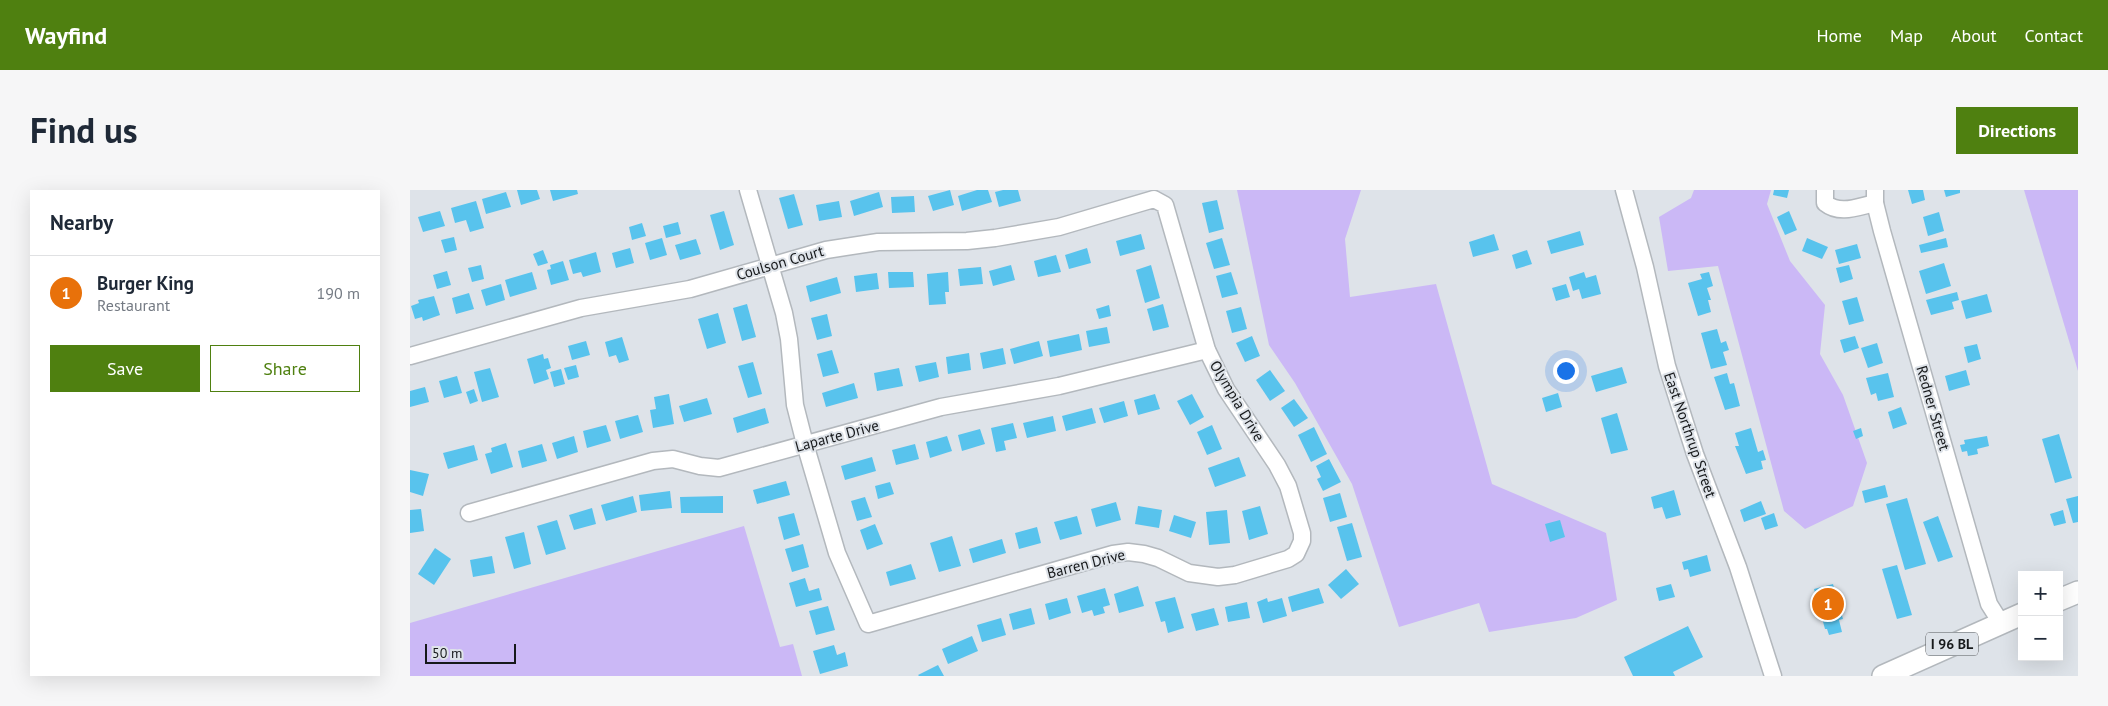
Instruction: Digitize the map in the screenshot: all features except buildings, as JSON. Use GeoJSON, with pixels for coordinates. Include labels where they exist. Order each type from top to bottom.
{"type":"FeatureCollection","features":[{"type":"Feature","properties":{"kind":"main road"},"geometry":{"type":"LineString","coordinates":[[2063,598],[2078,592]]}},
{"type":"Feature","properties":{"kind":"main road","name":"I 96 BL"},"geometry":{"type":"LineString","coordinates":[[1883,676],[2018,616]]}},
{"type":"Feature","properties":{"kind":"street"},"geometry":{"type":"LineString","coordinates":[[748,190],[787,331],[794,396],[805,444]]}},
{"type":"Feature","properties":{"kind":"street","name":"East Northrup Street"},"geometry":{"type":"LineString","coordinates":[[1624,190],[1645,267],[1667,366],[1695,454],[1738,567],[1773,676]]}},
{"type":"Feature","properties":{"kind":"street"},"geometry":{"type":"LineString","coordinates":[[1825,190],[1825,203],[1833,210],[1848,209],[1875,197]]}},
{"type":"Feature","properties":{"kind":"street","name":"Redner Street"},"geometry":{"type":"LineString","coordinates":[[1875,197],[1989,604],[2002,622]]}},
{"type":"Feature","properties":{"kind":"street","name":"Coulson Court"},"geometry":{"type":"LineString","coordinates":[[410,356],[581,308],[682,291],[826,250],[878,242],[967,241],[1032,232],[1059,227],[1154,199]]}},
{"type":"Feature","properties":{"kind":"street","name":"Olympia Drive"},"geometry":{"type":"LineString","coordinates":[[1154,199],[1164,205],[1207,350],[1226,389],[1277,465],[1288,486],[1302,533],[1300,548]]}},
{"type":"Feature","properties":{"kind":"street","name":"Laparte Drive"},"geometry":{"type":"LineString","coordinates":[[469,514],[653,461],[673,459],[700,466],[719,468],[941,407],[1059,386],[1207,350]]}},
{"type":"Feature","properties":{"kind":"street","name":"Barren Drive"},"geometry":{"type":"LineString","coordinates":[[805,444],[837,554],[868,624],[1114,554],[1128,552],[1144,554],[1158,558],[1189,573],[1218,577],[1235,575],[1288,559],[1300,548]]}},
{"type":"Feature","properties":{"kind":"shaded area"},"geometry":{"type":"Polygon","coordinates":[[[1237,190],[1361,190],[1345,239],[1350,297],[1436,284],[1492,484],[1606,533],[1617,600],[1576,618],[1489,632],[1479,603],[1399,627],[1352,484],[1295,383],[1269,345],[1237,190]]]}},
{"type":"Feature","properties":{"kind":"shaded area"},"geometry":{"type":"Polygon","coordinates":[[[1694,190],[1771,190],[1767,204],[1790,261],[1825,305],[1820,354],[1843,395],[1867,463],[1853,506],[1805,529],[1784,511],[1718,266],[1668,271],[1659,217],[1691,198],[1694,190]]]}},
{"type":"Feature","properties":{"kind":"shaded area"},"geometry":{"type":"Polygon","coordinates":[[[2024,190],[2078,190],[2078,371],[2024,190]]]}},
{"type":"Feature","properties":{"kind":"shaded area"},"geometry":{"type":"Polygon","coordinates":[[[744,526],[780,647],[793,644],[802,676],[410,676],[410,623],[744,526]]]}},
{"type":"Feature","properties":{"kind":"place","name":"Burger King"},"geometry":{"type":"Point","coordinates":[1828,604]}}]}
